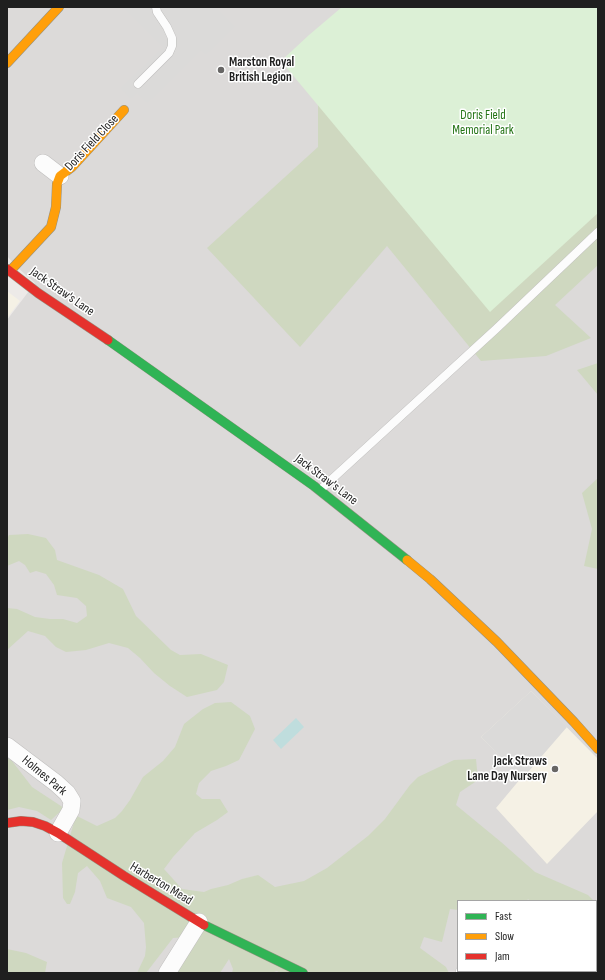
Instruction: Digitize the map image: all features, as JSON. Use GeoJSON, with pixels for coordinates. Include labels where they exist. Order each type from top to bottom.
{"type":"FeatureCollection","features":[{"type":"Feature","properties":{"kind":"street"},"geometry":{"type":"LineString","coordinates":[[7,63],[59,7]]}},
{"type":"Feature","properties":{"kind":"street","name":"Doris Field Close"},"geometry":{"type":"LineString","coordinates":[[8,270],[51,227],[56,207],[57,184],[60,176],[72,167],[124,110]]}},
{"type":"Feature","properties":{"kind":"street","name":"Doris Field Close"},"geometry":{"type":"LineString","coordinates":[[43,163],[60,176]]}},
{"type":"Feature","properties":{"kind":"street","name":"Jack Straw's Lane"},"geometry":{"type":"LineString","coordinates":[[8,270],[38,293],[106,338],[319,490],[430,579],[497,642],[598,749]]}},
{"type":"Feature","properties":{"kind":"street","name":"Holmes Park"},"geometry":{"type":"LineString","coordinates":[[7,746],[56,783],[67,793],[72,801],[71,810],[58,833]]}},
{"type":"Feature","properties":{"kind":"street","name":"Harberton Mead"},"geometry":{"type":"LineString","coordinates":[[7,823],[21,821],[33,822],[45,826],[200,922],[304,973]]}},
{"type":"Feature","properties":{"kind":"street"},"geometry":{"type":"LineString","coordinates":[[167,973],[200,922]]}},
{"type":"Feature","properties":{"kind":"lane"},"geometry":{"type":"LineString","coordinates":[[138,84],[169,53],[172,46],[172,38],[157,12],[156,7]]}},
{"type":"Feature","properties":{"kind":"lane"},"geometry":{"type":"LineString","coordinates":[[319,490],[496,329],[598,232]]}},
{"type":"Feature","properties":{"kind":"shaded area"},"geometry":{"type":"Polygon","coordinates":[[[7,7],[598,7],[598,973],[7,973],[7,320],[35,283],[7,256],[7,7]]]}},
{"type":"Feature","properties":{"kind":"shaded area"},"geometry":{"type":"Polygon","coordinates":[[[216,7],[235,26],[206,54],[201,50],[147,103],[137,92],[131,99],[121,88],[163,48],[123,8],[216,7]]]}},
{"type":"Feature","properties":{"kind":"shaded area"},"geometry":{"type":"Polygon","coordinates":[[[7,291],[20,301],[7,318],[7,291]]]}},
{"type":"Feature","properties":{"kind":"shaded area","name":"Jack Straws Lane Day Nursery"},"geometry":{"type":"Polygon","coordinates":[[[531,691],[598,759],[598,811],[547,864],[496,808],[521,778],[481,737],[531,691]]]}},
{"type":"Feature","properties":{"kind":"shaded area"},"geometry":{"type":"Polygon","coordinates":[[[531,691],[567,727],[522,779],[481,737],[531,691]]]}},
{"type":"Feature","properties":{"kind":"green space","name":"Doris Field Memorial Park"},"geometry":{"type":"Polygon","coordinates":[[[342,7],[598,7],[598,213],[490,312],[281,61],[342,7]]]}},
{"type":"Feature","properties":{"kind":"green space"},"geometry":{"type":"Polygon","coordinates":[[[318,93],[598,152],[598,265],[555,305],[591,338],[546,356],[481,361],[387,246],[300,347],[207,248],[318,147],[318,93]]]}},
{"type":"Feature","properties":{"kind":"green space"},"geometry":{"type":"Polygon","coordinates":[[[598,363],[598,395],[577,370],[598,363]]]}},
{"type":"Feature","properties":{"kind":"green space"},"geometry":{"type":"Polygon","coordinates":[[[598,478],[598,569],[584,566],[592,529],[582,493],[598,478]]]}},
{"type":"Feature","properties":{"kind":"green space"},"geometry":{"type":"Polygon","coordinates":[[[28,534],[46,538],[55,550],[57,560],[99,575],[123,589],[136,616],[171,650],[180,655],[201,654],[228,665],[224,682],[217,690],[187,697],[154,673],[128,648],[109,643],[86,650],[66,652],[56,647],[45,636],[28,631],[7,650],[7,608],[17,609],[35,617],[63,619],[77,623],[87,616],[86,606],[77,598],[57,595],[54,585],[46,574],[36,571],[30,573],[25,565],[19,561],[7,566],[7,539],[9,535],[28,534]]]}},
{"type":"Feature","properties":{"kind":"green space"},"geometry":{"type":"Polygon","coordinates":[[[231,702],[250,716],[255,729],[239,760],[211,771],[199,783],[196,794],[202,799],[220,799],[228,812],[195,833],[164,869],[182,889],[204,892],[258,875],[275,887],[304,881],[327,868],[368,836],[385,819],[410,785],[418,777],[454,760],[476,759],[478,780],[460,792],[456,805],[535,872],[588,895],[593,900],[457,900],[457,910],[450,909],[442,942],[424,937],[420,948],[446,967],[449,973],[280,973],[277,971],[271,973],[232,973],[233,969],[229,959],[220,973],[175,973],[200,936],[173,938],[146,973],[137,973],[145,956],[146,947],[144,923],[131,907],[107,898],[100,881],[87,866],[78,873],[75,892],[70,904],[67,904],[63,898],[62,863],[77,816],[97,826],[115,818],[130,800],[143,777],[163,761],[175,747],[184,724],[203,709],[215,703],[231,702]]]}},
{"type":"Feature","properties":{"kind":"green space"},"geometry":{"type":"Polygon","coordinates":[[[7,758],[12,761],[32,787],[64,808],[51,820],[37,811],[19,807],[7,810],[7,758]]]}},
{"type":"Feature","properties":{"kind":"green space"},"geometry":{"type":"Polygon","coordinates":[[[7,949],[26,953],[47,962],[45,973],[7,973],[7,949]]]}},
{"type":"Feature","properties":{"kind":"water"},"geometry":{"type":"Polygon","coordinates":[[[296,718],[304,727],[281,749],[273,740],[296,718]]]}},
{"type":"Feature","properties":{"kind":"traffic: fast"},"geometry":{"type":"LineString","coordinates":[[108,340],[314,486],[407,560]]}},
{"type":"Feature","properties":{"kind":"traffic: fast"},"geometry":{"type":"LineString","coordinates":[[204,925],[303,973]]}},
{"type":"Feature","properties":{"kind":"traffic: slow"},"geometry":{"type":"LineString","coordinates":[[7,63],[59,7]]}},
{"type":"Feature","properties":{"kind":"traffic: slow"},"geometry":{"type":"LineString","coordinates":[[10,271],[51,227],[56,207],[57,184],[60,176],[72,167],[124,110]]}},
{"type":"Feature","properties":{"kind":"traffic: slow"},"geometry":{"type":"LineString","coordinates":[[407,560],[430,579],[497,642],[598,749]]}},
{"type":"Feature","properties":{"kind":"traffic: jam"},"geometry":{"type":"LineString","coordinates":[[7,269],[38,293],[108,340]]}},
{"type":"Feature","properties":{"kind":"traffic: jam"},"geometry":{"type":"LineString","coordinates":[[7,823],[21,821],[33,822],[45,826],[204,925]]}},
{"type":"Feature","properties":{"kind":"place","name":"Marston Royal British Legion"},"geometry":{"type":"Point","coordinates":[221,70]}},
{"type":"Feature","properties":{"kind":"place","name":"Jack Straws Lane Day Nursery"},"geometry":{"type":"Point","coordinates":[555,769]}}]}
